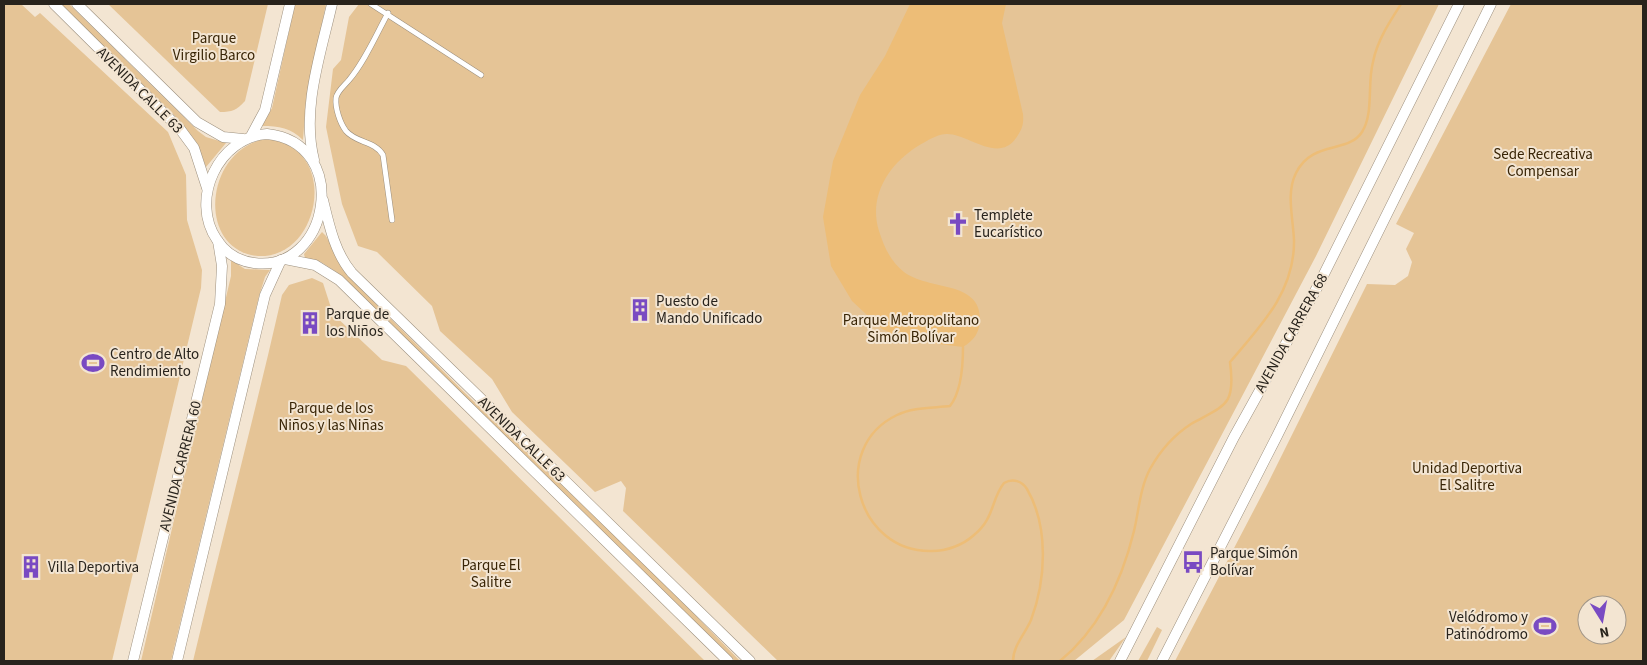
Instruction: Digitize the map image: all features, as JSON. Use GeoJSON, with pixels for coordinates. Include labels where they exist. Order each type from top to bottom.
{"type":"FeatureCollection","features":[{"type":"Feature","properties":{"kind":"main road","name":"AVENIDA CALLE 63"},"geometry":{"type":"LineString","coordinates":[[54,4],[180,129],[194,148],[207,188]]}},
{"type":"Feature","properties":{"kind":"main road","name":"AVENIDA CALLE 63"},"geometry":{"type":"LineString","coordinates":[[77,4],[198,122],[223,137],[246,138]]}},
{"type":"Feature","properties":{"kind":"main road"},"geometry":{"type":"LineString","coordinates":[[290,4],[265,110],[246,138],[223,157],[207,188],[208,217],[218,241],[228,253],[248,262],[260,264],[283,259],[300,248],[317,222],[323,200],[322,186],[311,144],[312,105],[314,85],[332,4]]}},
{"type":"Feature","properties":{"kind":"main road","name":"AVENIDA CARRERA 68"},"geometry":{"type":"LineString","coordinates":[[1120,658],[1234,437],[1318,284],[1459,4]]}},
{"type":"Feature","properties":{"kind":"main road","name":"AVENIDA CARRERA 68"},"geometry":{"type":"LineString","coordinates":[[1162,661],[1492,4]]}},
{"type":"Feature","properties":{"kind":"main road"},"geometry":{"type":"LineString","coordinates":[[246,138],[267,134],[288,139],[307,153],[316,166]]}},
{"type":"Feature","properties":{"kind":"main road","name":"AVENIDA CALLE 63"},"geometry":{"type":"LineString","coordinates":[[323,200],[334,240],[344,263],[352,273],[750,661]]}},
{"type":"Feature","properties":{"kind":"main road","name":"AVENIDA CARRERA 60"},"geometry":{"type":"LineString","coordinates":[[133,661],[220,304],[222,266],[218,241]]}},
{"type":"Feature","properties":{"kind":"main road","name":"AVENIDA CALLE 63"},"geometry":{"type":"LineString","coordinates":[[283,259],[315,265],[339,280],[728,661]]}},
{"type":"Feature","properties":{"kind":"main road"},"geometry":{"type":"LineString","coordinates":[[177,661],[265,295],[283,259]]}},
{"type":"Feature","properties":{"kind":"main road"},"geometry":{"type":"LineString","coordinates":[[674,608],[685,598]]}},
{"type":"Feature","properties":{"kind":"street"},"geometry":{"type":"LineString","coordinates":[[371,4],[388,13],[480,75]]}},
{"type":"Feature","properties":{"kind":"street"},"geometry":{"type":"LineString","coordinates":[[388,13],[355,72],[337,94],[336,102],[339,117],[346,131],[356,139],[377,148],[383,156],[392,220]]}},
{"type":"Feature","properties":{"kind":"green space","name":"Centro de Alto Rendimiento"},"geometry":{"type":"Polygon","coordinates":[[[4,4],[21,4],[35,17],[40,13],[168,132],[186,175],[187,220],[202,270],[201,288],[112,661],[4,661],[4,4]]]}},
{"type":"Feature","properties":{"kind":"green space"},"geometry":{"type":"Polygon","coordinates":[[[60,4],[69,4],[198,131],[206,137],[226,143],[206,167],[197,143],[175,116],[60,4]]]}},
{"type":"Feature","properties":{"kind":"green space","name":"Parque Virgilio Barco"},"geometry":{"type":"Polygon","coordinates":[[[108,4],[268,4],[245,101],[234,110],[220,112],[108,4]]]}},
{"type":"Feature","properties":{"kind":"green space"},"geometry":{"type":"Polygon","coordinates":[[[295,4],[326,4],[306,100],[303,140],[284,128],[262,126],[272,108],[295,4]]]}},
{"type":"Feature","properties":{"kind":"green space","name":"Parque Metropolitano Simón Bolívar"},"geometry":{"type":"Polygon","coordinates":[[[359,4],[1439,4],[1316,256],[1124,620],[1074,661],[778,661],[623,511],[626,488],[621,481],[595,492],[512,412],[492,379],[440,331],[432,306],[377,252],[358,246],[342,204],[326,127],[333,69],[341,60],[349,17],[359,4]]]}},
{"type":"Feature","properties":{"kind":"green space","name":"Unidad Deportiva El Salitre"},"geometry":{"type":"Polygon","coordinates":[[[1511,4],[1643,4],[1643,661],[1175,661],[1267,485],[1367,284],[1395,285],[1408,276],[1412,262],[1406,249],[1414,233],[1396,224],[1511,4]]]}},
{"type":"Feature","properties":{"kind":"green space"},"geometry":{"type":"Polygon","coordinates":[[[265,139],[290,146],[306,162],[314,182],[314,204],[306,226],[293,244],[274,254],[251,255],[234,247],[222,233],[216,216],[216,197],[220,177],[230,160],[245,147],[265,139]]]}},
{"type":"Feature","properties":{"kind":"green space"},"geometry":{"type":"Polygon","coordinates":[[[322,232],[347,275],[465,393],[660,579],[740,661],[735,661],[338,273],[321,262],[305,258],[304,254],[322,232]]]}},
{"type":"Feature","properties":{"kind":"green space"},"geometry":{"type":"Polygon","coordinates":[[[231,260],[245,269],[270,270],[265,277],[259,296],[171,661],[141,661],[231,276],[231,260]]]}},
{"type":"Feature","properties":{"kind":"green space","name":"Parque El Salitre"},"geometry":{"type":"Polygon","coordinates":[[[312,278],[323,283],[333,314],[382,360],[406,366],[705,661],[193,661],[282,295],[289,285],[312,278]]]}},
{"type":"Feature","properties":{"kind":"green space"},"geometry":{"type":"Polygon","coordinates":[[[1157,627],[1162,630],[1147,661],[1138,661],[1157,627]]]}},
{"type":"Feature","properties":{"kind":"green space"},"geometry":{"type":"Polygon","coordinates":[[[1126,637],[1109,661],[1092,661],[1126,637]]]}},
{"type":"Feature","properties":{"kind":"shaded area"},"geometry":{"type":"Polygon","coordinates":[[[910,4],[1006,4],[1002,23],[1023,114],[1023,124],[1016,138],[1009,145],[1000,148],[991,148],[946,134],[928,140],[898,162],[890,172],[879,193],[876,205],[876,218],[886,248],[895,264],[914,278],[963,292],[972,298],[978,307],[980,320],[977,333],[963,347],[906,340],[882,329],[852,301],[831,266],[823,217],[833,161],[860,95],[885,56],[910,4]]]}},
{"type":"Feature","properties":{"kind":"waterway"},"geometry":{"type":"LineString","coordinates":[[1060,661],[1086,634],[1097,619],[1116,585],[1134,531],[1144,484],[1154,462],[1179,433],[1220,408],[1226,402],[1231,388],[1230,362],[1274,307],[1289,276],[1294,240],[1291,189],[1296,173],[1311,156],[1320,151],[1348,143],[1356,139],[1362,132],[1368,116],[1371,71],[1375,54],[1384,32],[1401,4]]}},
{"type":"Feature","properties":{"kind":"waterway"},"geometry":{"type":"LineString","coordinates":[[963,347],[959,386],[950,406],[903,412],[876,430],[863,450],[858,473],[861,496],[870,518],[885,535],[906,547],[938,551],[949,549],[970,539],[981,529],[1004,483],[1014,481],[1020,482],[1025,486],[1039,520],[1042,537],[1042,571],[1040,588],[1031,620],[1015,650],[1013,661]]}},
{"type":"Feature","properties":{"kind":"place","name":"Templete Eucarístico"},"geometry":{"type":"Point","coordinates":[958,224]}},
{"type":"Feature","properties":{"kind":"place","name":"Puesto de Mando Unificado"},"geometry":{"type":"Point","coordinates":[640,310]}},
{"type":"Feature","properties":{"kind":"place","name":"Parque de los Niños"},"geometry":{"type":"Point","coordinates":[310,323]}},
{"type":"Feature","properties":{"kind":"place","name":"Centro de Alto Rendimiento"},"geometry":{"type":"Point","coordinates":[93,363]}},
{"type":"Feature","properties":{"kind":"place","name":"Parque Simón Bolívar"},"geometry":{"type":"Point","coordinates":[1193,562]}},
{"type":"Feature","properties":{"kind":"place","name":"Villa Deportiva"},"geometry":{"type":"Point","coordinates":[31,567]}},
{"type":"Feature","properties":{"kind":"place","name":"Velódromo y Patinódromo"},"geometry":{"type":"Point","coordinates":[1545,626]}},
{"type":"Feature","properties":{"kind":"park label","name":"Sede Recreativa Compensar"},"geometry":{"type":"Point","coordinates":[1543,162]}},
{"type":"Feature","properties":{"kind":"park label","name":"Parque de los Niños y las Niñas"},"geometry":{"type":"Point","coordinates":[331,416]}}]}
